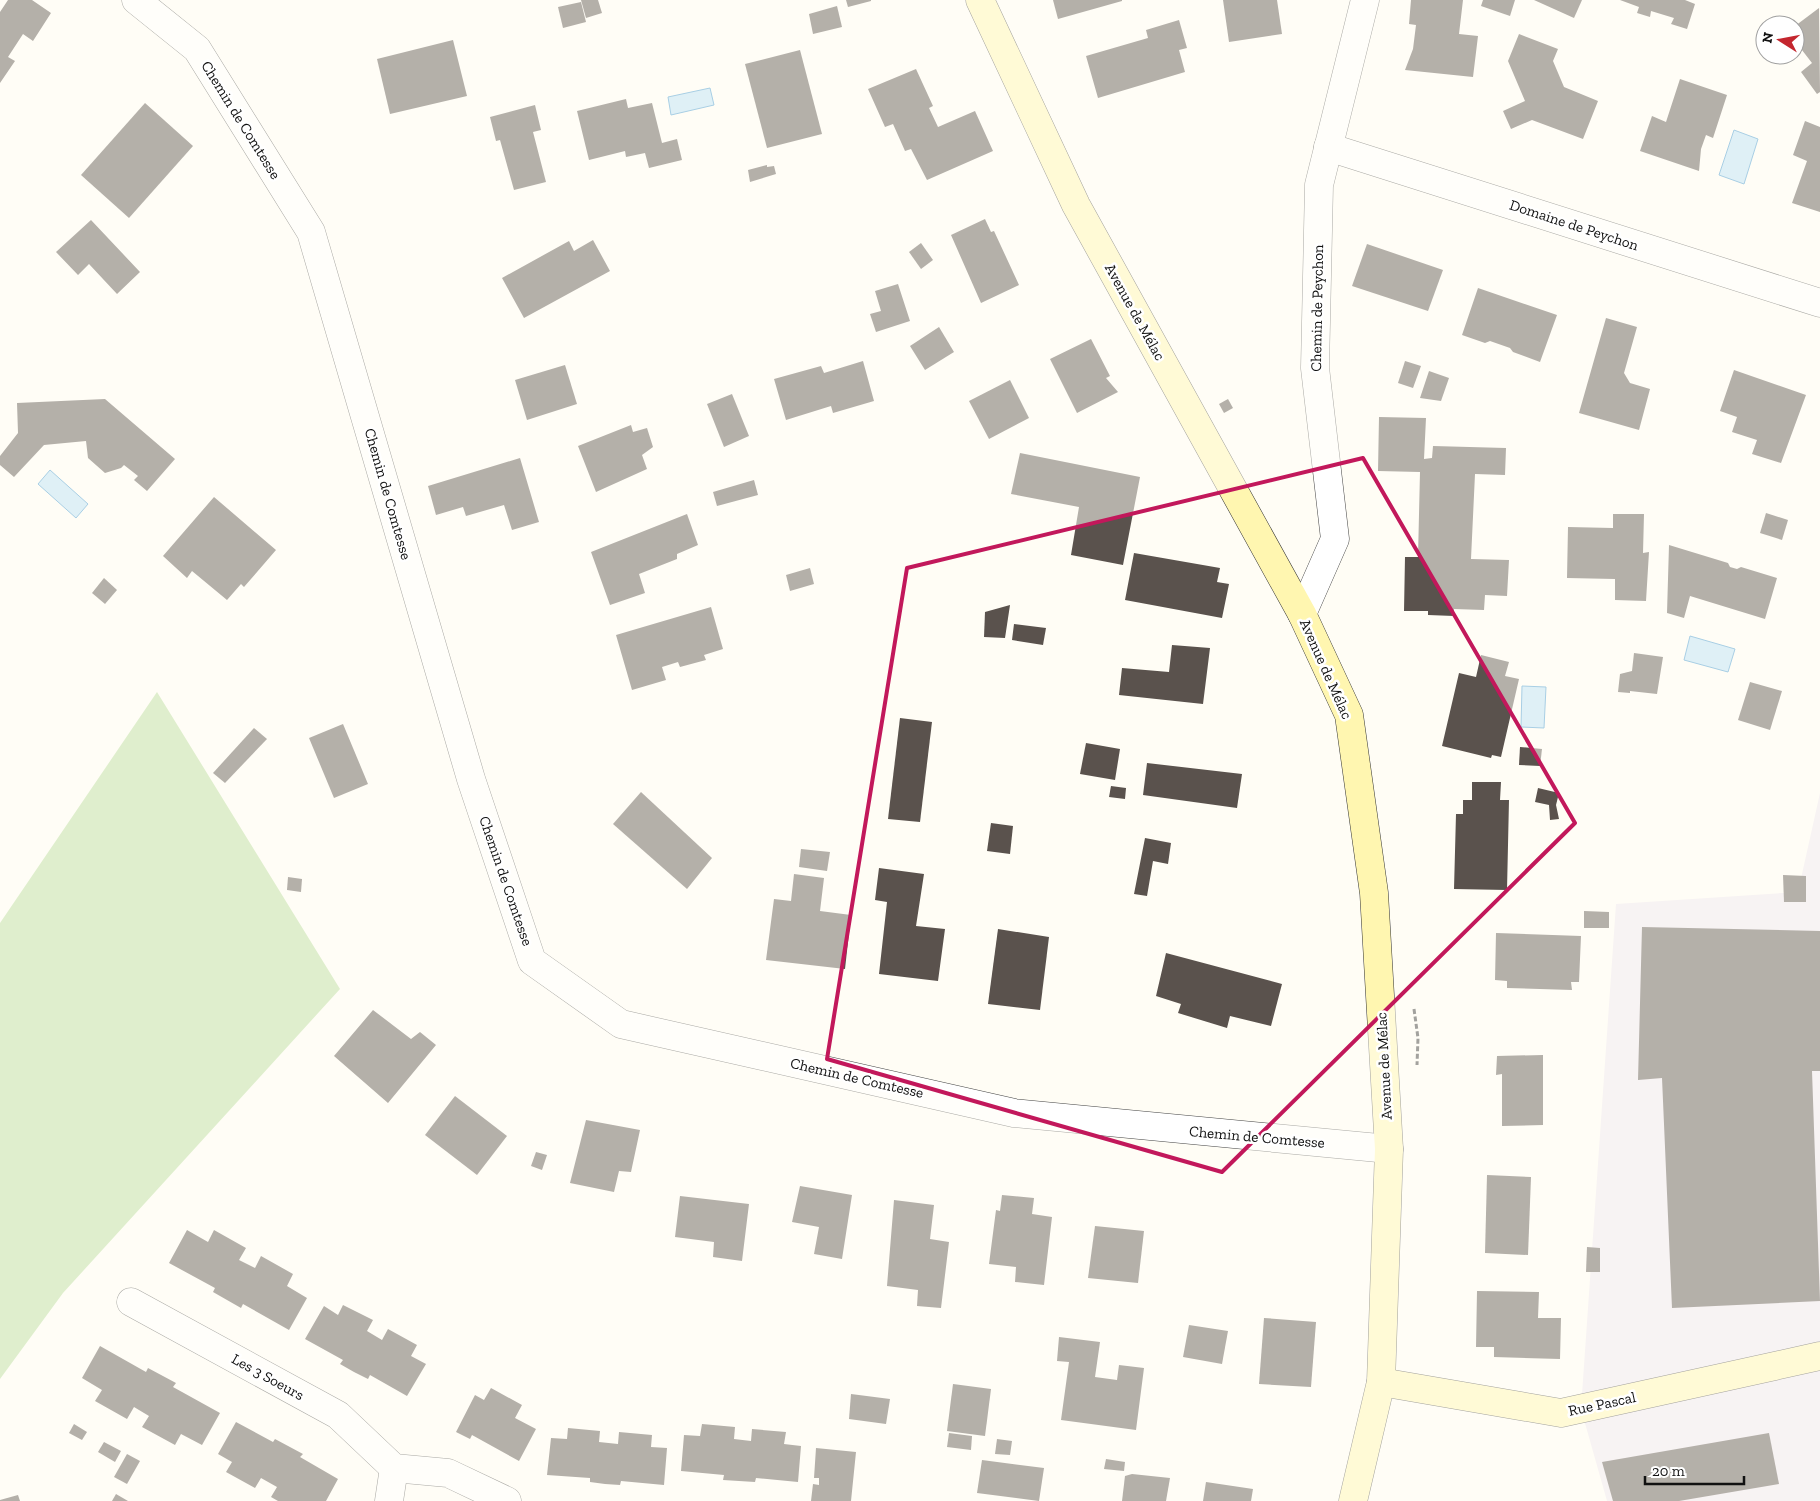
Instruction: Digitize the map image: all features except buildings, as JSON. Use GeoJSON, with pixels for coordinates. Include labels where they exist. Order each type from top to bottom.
{"type":"FeatureCollection","features":[{"type":"Feature","properties":{"kind":"street","name":"Chemin de Comtesse"},"geometry":{"type":"LineString","coordinates":[[136,0],[197,49],[311,232],[471,779],[532,961],[621,1024],[1014,1114],[1388,1149]]}},
{"type":"Feature","properties":{"kind":"street","name":"Avenue de Mélac"},"geometry":{"type":"LineString","coordinates":[[980,0],[1076,205],[1302,614],[1349,715],[1374,892],[1388,1149],[1382,1382],[1353,1501]]}},
{"type":"Feature","properties":{"kind":"street","name":"Chemin de Peychon"},"geometry":{"type":"LineString","coordinates":[[1302,614],[1335,539],[1315,368],[1319,185],[1365,0]]}},
{"type":"Feature","properties":{"kind":"street","name":"Domaine de Peychon"},"geometry":{"type":"LineString","coordinates":[[1328,147],[1820,303]]}},
{"type":"Feature","properties":{"kind":"street","name":"Les 3 Soeurs"},"geometry":{"type":"LineString","coordinates":[[131,1302],[338,1416],[394,1468]]}},
{"type":"Feature","properties":{"kind":"street","name":"Rue Pascal"},"geometry":{"type":"LineString","coordinates":[[1382,1382],[1561,1413],[1820,1356]]}},
{"type":"Feature","properties":{"kind":"street"},"geometry":{"type":"LineString","coordinates":[[389,1501],[394,1468],[448,1473],[507,1501]]}},
{"type":"Feature","properties":{"kind":"highlighted area"},"geometry":{"type":"Polygon","coordinates":[[[1363,458],[1575,823],[1222,1172],[827,1059],[907,568],[1363,458]]]}},
{"type":"Feature","properties":{"kind":"shaded area"},"geometry":{"type":"Polygon","coordinates":[[[1820,793],[1820,1501],[1607,1501],[1581,1409],[1616,904],[1798,892],[1820,793]]]}},
{"type":"Feature","properties":{"kind":"green space"},"geometry":{"type":"Polygon","coordinates":[[[157,692],[340,989],[63,1293],[0,1379],[0,923],[157,692]]]}},
{"type":"Feature","properties":{"kind":"water"},"geometry":{"type":"Polygon","coordinates":[[[710,88],[714,105],[671,115],[668,97],[710,88]]]}},
{"type":"Feature","properties":{"kind":"water"},"geometry":{"type":"Polygon","coordinates":[[[1734,130],[1758,139],[1744,184],[1719,175],[1734,130]]]}},
{"type":"Feature","properties":{"kind":"water"},"geometry":{"type":"Polygon","coordinates":[[[50,470],[88,504],[76,518],[38,484],[50,470]]]}},
{"type":"Feature","properties":{"kind":"water"},"geometry":{"type":"Polygon","coordinates":[[[1690,636],[1735,649],[1728,672],[1684,660],[1690,636]]]}},
{"type":"Feature","properties":{"kind":"water"},"geometry":{"type":"Polygon","coordinates":[[[1522,686],[1546,687],[1544,728],[1521,727],[1522,686]]]}}]}
